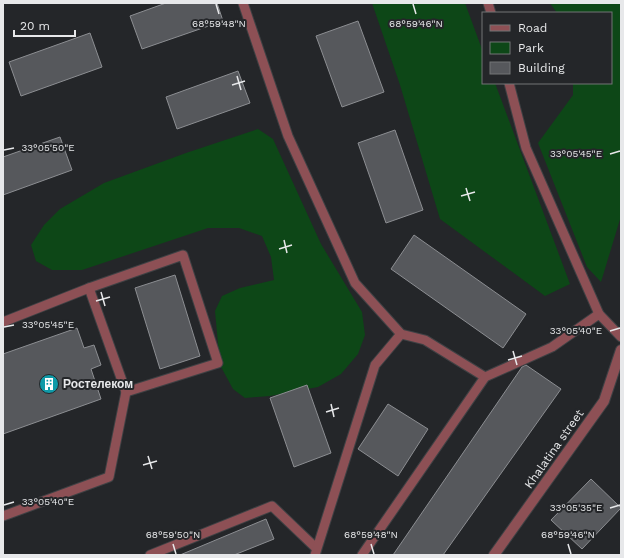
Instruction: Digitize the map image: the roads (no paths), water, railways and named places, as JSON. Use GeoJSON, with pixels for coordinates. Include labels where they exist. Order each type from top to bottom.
{"type":"FeatureCollection","features":[{"type":"Feature","properties":{"kind":"street","name":"Khalatina street"},"geometry":{"type":"LineString","coordinates":[[494,555],[604,401],[621,350]]}},
{"type":"Feature","properties":{"kind":"lane"},"geometry":{"type":"LineString","coordinates":[[243,3],[288,136],[355,283],[402,334],[425,340],[485,377]]}},
{"type":"Feature","properties":{"kind":"lane"},"geometry":{"type":"LineString","coordinates":[[509,84],[526,148],[599,314],[621,337]]}},
{"type":"Feature","properties":{"kind":"lane"},"geometry":{"type":"LineString","coordinates":[[3,322],[89,288],[183,255],[218,363],[126,392]]}},
{"type":"Feature","properties":{"kind":"lane"},"geometry":{"type":"LineString","coordinates":[[3,516],[109,477],[126,392],[89,288]]}},
{"type":"Feature","properties":{"kind":"lane"},"geometry":{"type":"LineString","coordinates":[[362,555],[485,377],[552,347],[599,314]]}},
{"type":"Feature","properties":{"kind":"lane"},"geometry":{"type":"LineString","coordinates":[[150,555],[272,506],[316,552],[375,364],[402,334]]}},
{"type":"Feature","properties":{"kind":"place","name":"Ростелеком"},"geometry":{"type":"Point","coordinates":[49,384]}}]}
